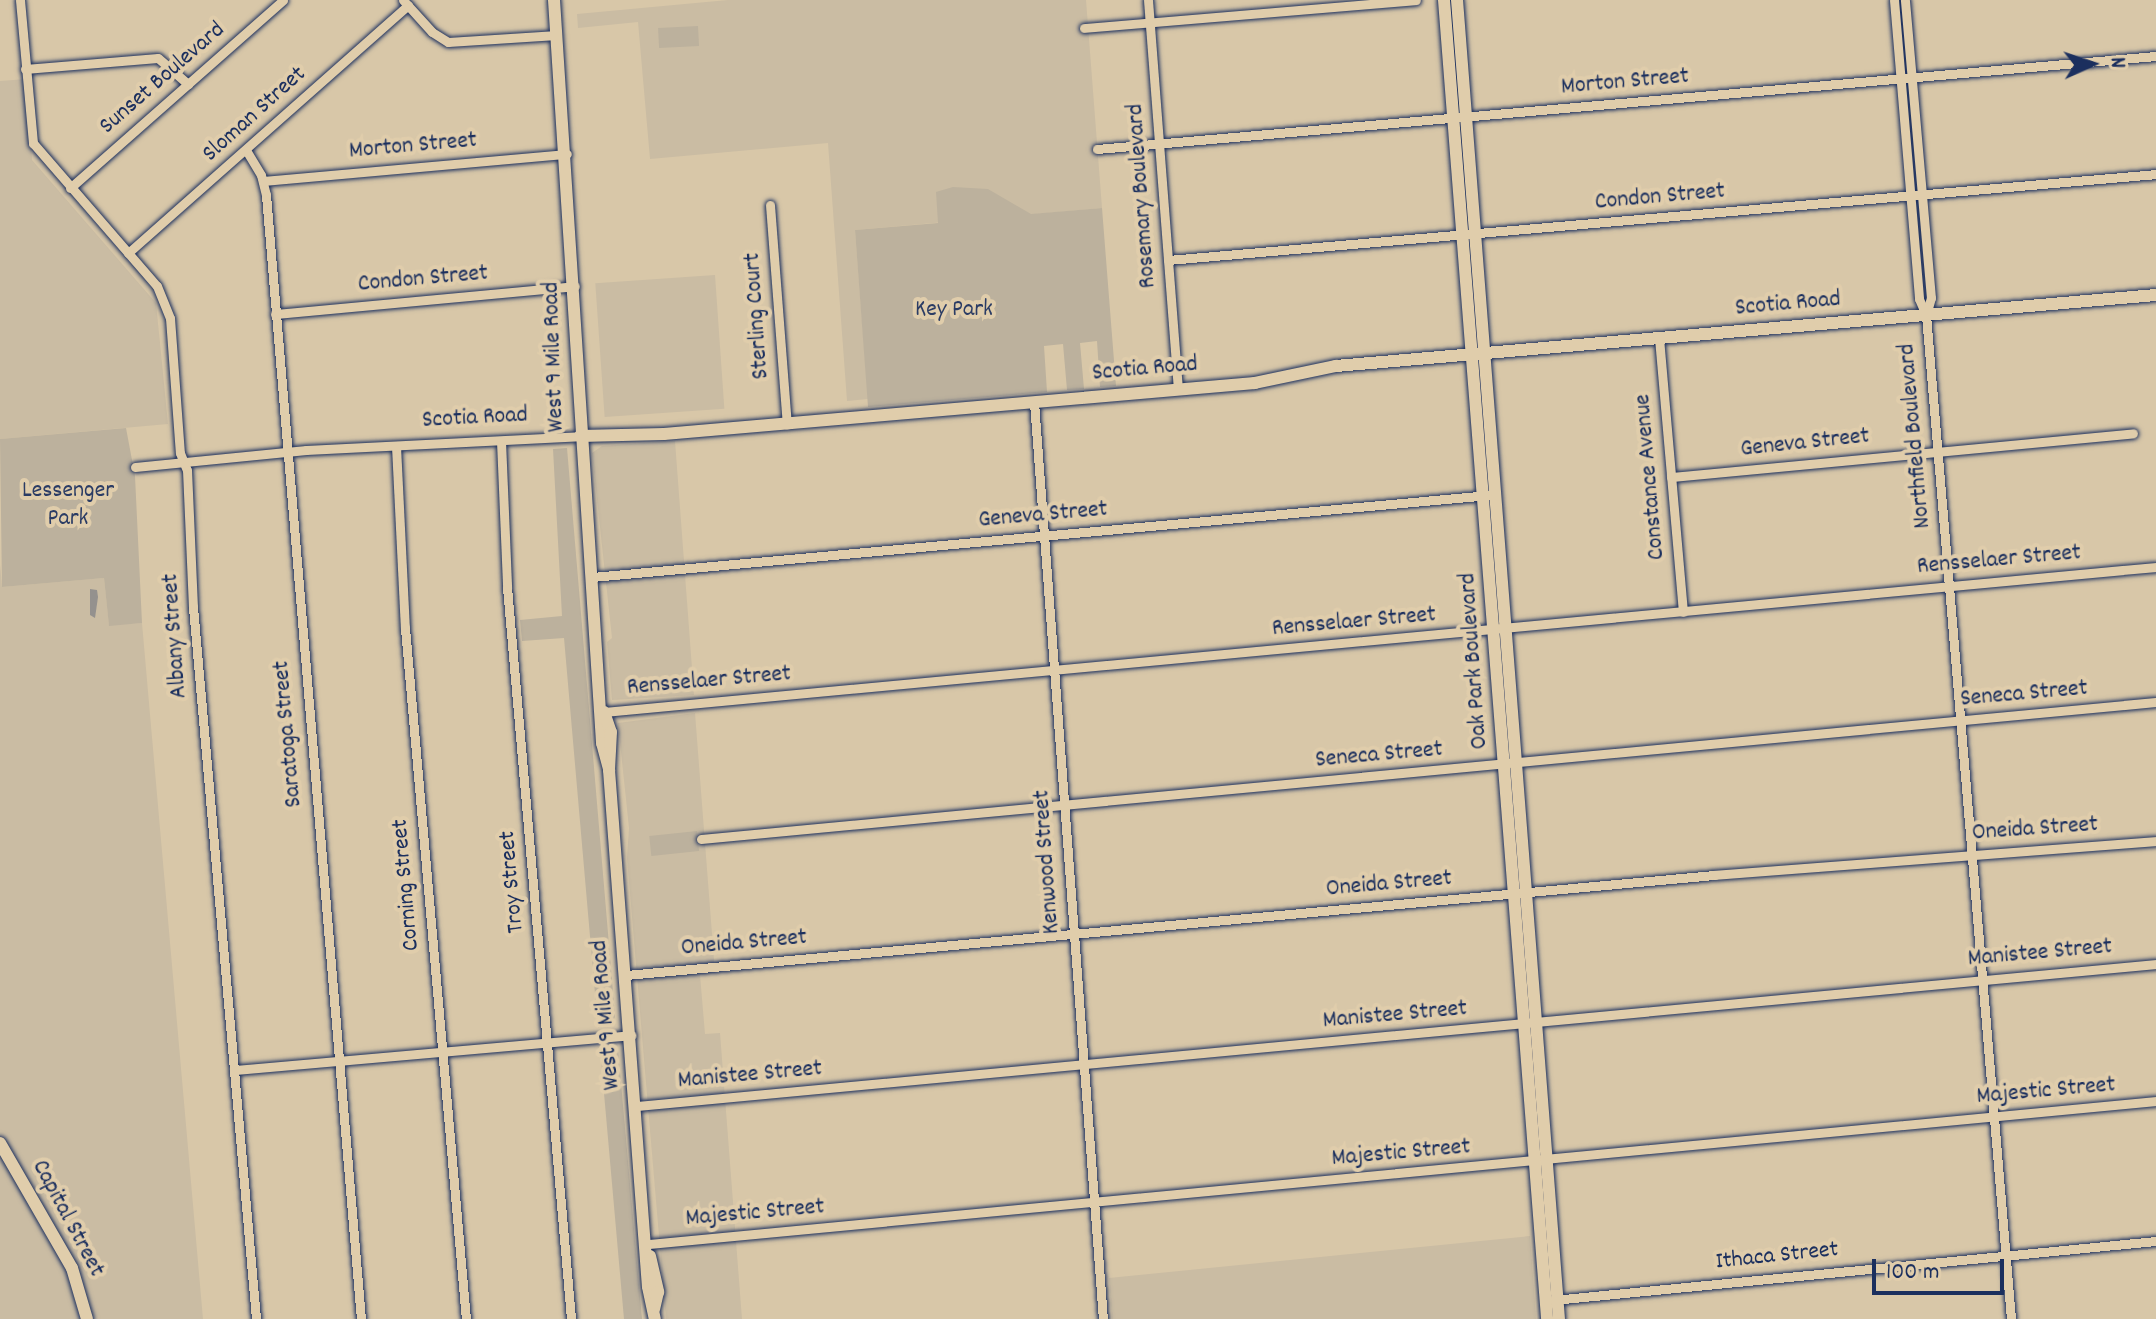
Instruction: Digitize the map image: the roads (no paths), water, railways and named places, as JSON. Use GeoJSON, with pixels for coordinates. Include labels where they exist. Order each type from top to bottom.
{"type":"FeatureCollection","features":[{"type":"Feature","properties":{"kind":"street","name":"Albany Street"},"geometry":{"type":"LineString","coordinates":[[20,0],[31,139],[157,286],[167,306],[256,1319]]}},
{"type":"Feature","properties":{"kind":"street","name":"Sunset Boulevard"},"geometry":{"type":"LineString","coordinates":[[70,188],[283,0]]}},
{"type":"Feature","properties":{"kind":"street","name":"West 9 Mile Road"},"geometry":{"type":"LineString","coordinates":[[554,0],[575,286],[580,436],[604,712],[611,732],[609,770],[649,1250],[658,1292],[655,1314]]}},
{"type":"Feature","properties":{"kind":"street","name":"Rosemary Boulevard"},"geometry":{"type":"LineString","coordinates":[[1148,0],[1178,389]]}},
{"type":"Feature","properties":{"kind":"street"},"geometry":{"type":"LineString","coordinates":[[1084,28],[1416,0]]}},
{"type":"Feature","properties":{"kind":"street","name":"Oak Park Boulevard"},"geometry":{"type":"LineString","coordinates":[[1444,0],[1460,117]]}},
{"type":"Feature","properties":{"kind":"street","name":"Oak Park Boulevard"},"geometry":{"type":"LineString","coordinates":[[1457,0],[1460,117],[1530,1024],[1552,1300],[1559,1319]]}},
{"type":"Feature","properties":{"kind":"street","name":"Northfield Boulevard"},"geometry":{"type":"LineString","coordinates":[[1894,0],[1919,299],[1926,315],[2011,1319]]}},
{"type":"Feature","properties":{"kind":"street","name":"Northfield Boulevard"},"geometry":{"type":"LineString","coordinates":[[1905,0],[1931,298],[1926,315]]}},
{"type":"Feature","properties":{"kind":"street"},"geometry":{"type":"LineString","coordinates":[[406,3],[448,42],[557,35]]}},
{"type":"Feature","properties":{"kind":"street","name":"Sloman Street"},"geometry":{"type":"LineString","coordinates":[[128,253],[406,3]]}},
{"type":"Feature","properties":{"kind":"street","name":"Morton Street"},"geometry":{"type":"LineString","coordinates":[[1097,149],[2156,56]]}},
{"type":"Feature","properties":{"kind":"street"},"geometry":{"type":"LineString","coordinates":[[25,69],[158,58],[188,84]]}},
{"type":"Feature","properties":{"kind":"street","name":"Saratoga Street"},"geometry":{"type":"LineString","coordinates":[[246,150],[263,181],[361,1319]]}},
{"type":"Feature","properties":{"kind":"street","name":"Morton Street"},"geometry":{"type":"LineString","coordinates":[[263,181],[567,154]]}},
{"type":"Feature","properties":{"kind":"street","name":"Condon Street"},"geometry":{"type":"LineString","coordinates":[[1168,260],[2156,174]]}},
{"type":"Feature","properties":{"kind":"street","name":"Sterling Court"},"geometry":{"type":"LineString","coordinates":[[770,205],[787,424]]}},
{"type":"Feature","properties":{"kind":"street","name":"Condon Street"},"geometry":{"type":"LineString","coordinates":[[275,314],[575,286]]}},
{"type":"Feature","properties":{"kind":"street","name":"Scotia Road"},"geometry":{"type":"LineString","coordinates":[[135,467],[288,452],[787,424],[1281,380],[1336,366],[2156,295]]}},
{"type":"Feature","properties":{"kind":"street","name":"Constance Avenue"},"geometry":{"type":"LineString","coordinates":[[1659,338],[1683,612]]}},
{"type":"Feature","properties":{"kind":"street","name":"Kenwood Street"},"geometry":{"type":"LineString","coordinates":[[1034,402],[1103,1319]]}},
{"type":"Feature","properties":{"kind":"street","name":"Geneva Street"},"geometry":{"type":"LineString","coordinates":[[1671,477],[2133,433]]}},
{"type":"Feature","properties":{"kind":"street","name":"Troy Street"},"geometry":{"type":"LineString","coordinates":[[501,441],[507,587],[571,1319]]}},
{"type":"Feature","properties":{"kind":"street","name":"Corning Street"},"geometry":{"type":"LineString","coordinates":[[396,446],[405,628],[466,1319]]}},
{"type":"Feature","properties":{"kind":"street","name":"Geneva Street"},"geometry":{"type":"LineString","coordinates":[[592,577],[1491,495]]}},
{"type":"Feature","properties":{"kind":"street","name":"Rensselaer Street"},"geometry":{"type":"LineString","coordinates":[[604,712],[2156,567]]}},
{"type":"Feature","properties":{"kind":"street","name":"Seneca Street"},"geometry":{"type":"LineString","coordinates":[[701,839],[2156,702]]}},
{"type":"Feature","properties":{"kind":"street","name":"Oneida Street"},"geometry":{"type":"LineString","coordinates":[[626,975],[1521,893],[2156,841]]}},
{"type":"Feature","properties":{"kind":"street","name":"Manistee Street"},"geometry":{"type":"LineString","coordinates":[[637,1106],[2156,964]]}},
{"type":"Feature","properties":{"kind":"street"},"geometry":{"type":"LineString","coordinates":[[234,1070],[631,1035]]}},
{"type":"Feature","properties":{"kind":"street","name":"Majestic Street"},"geometry":{"type":"LineString","coordinates":[[649,1250],[1093,1203],[2156,1101]]}},
{"type":"Feature","properties":{"kind":"street","name":"Capital Street"},"geometry":{"type":"LineString","coordinates":[[0,1143],[72,1268],[87,1319]]}},
{"type":"Feature","properties":{"kind":"street","name":"Ithaca Street"},"geometry":{"type":"LineString","coordinates":[[1552,1300],[2156,1241]]}},
{"type":"Feature","properties":{"kind":"street","name":"Oak Park Boulevard"},"geometry":{"type":"LineString","coordinates":[[1547,1319],[1552,1300]]}},
{"type":"Feature","properties":{"kind":"park label","name":"Key Park"},"geometry":{"type":"Point","coordinates":[954,311]}},
{"type":"Feature","properties":{"kind":"park label","name":"Lessenger Park"},"geometry":{"type":"Point","coordinates":[68,506]}}]}
